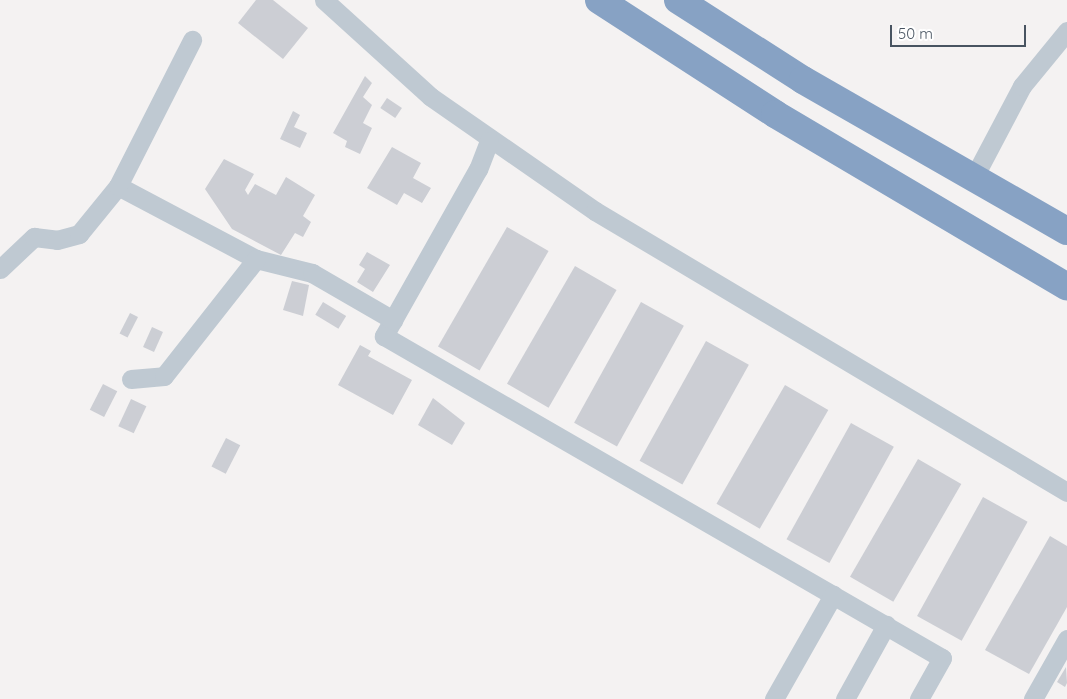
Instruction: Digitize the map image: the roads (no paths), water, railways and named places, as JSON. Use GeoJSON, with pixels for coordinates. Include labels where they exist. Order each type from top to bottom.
{"type":"FeatureCollection","features":[{"type":"Feature","properties":{"kind":"highway"},"geometry":{"type":"LineString","coordinates":[[599,0],[775,114],[1067,287]]}},
{"type":"Feature","properties":{"kind":"highway"},"geometry":{"type":"LineString","coordinates":[[678,0],[803,80],[973,179],[1067,231]]}},
{"type":"Feature","properties":{"kind":"street"},"geometry":{"type":"LineString","coordinates":[[324,0],[431,97],[489,141],[595,211],[1067,492]]}},
{"type":"Feature","properties":{"kind":"street"},"geometry":{"type":"LineString","coordinates":[[973,179],[1022,86],[1067,31]]}},
{"type":"Feature","properties":{"kind":"street"},"geometry":{"type":"LineString","coordinates":[[0,270],[34,237],[57,240],[78,234],[118,186],[192,40]]}},
{"type":"Feature","properties":{"kind":"street"},"geometry":{"type":"LineString","coordinates":[[489,141],[478,169],[384,336],[942,658],[919,699]]}},
{"type":"Feature","properties":{"kind":"street"},"geometry":{"type":"LineString","coordinates":[[118,186],[256,259],[312,273],[393,320]]}},
{"type":"Feature","properties":{"kind":"street"},"geometry":{"type":"LineString","coordinates":[[131,379],[164,376],[256,259]]}},
{"type":"Feature","properties":{"kind":"street"},"geometry":{"type":"LineString","coordinates":[[774,699],[832,595]]}},
{"type":"Feature","properties":{"kind":"street"},"geometry":{"type":"LineString","coordinates":[[845,699],[886,626]]}},
{"type":"Feature","properties":{"kind":"street"},"geometry":{"type":"LineString","coordinates":[[1033,699],[1067,639]]}}]}
